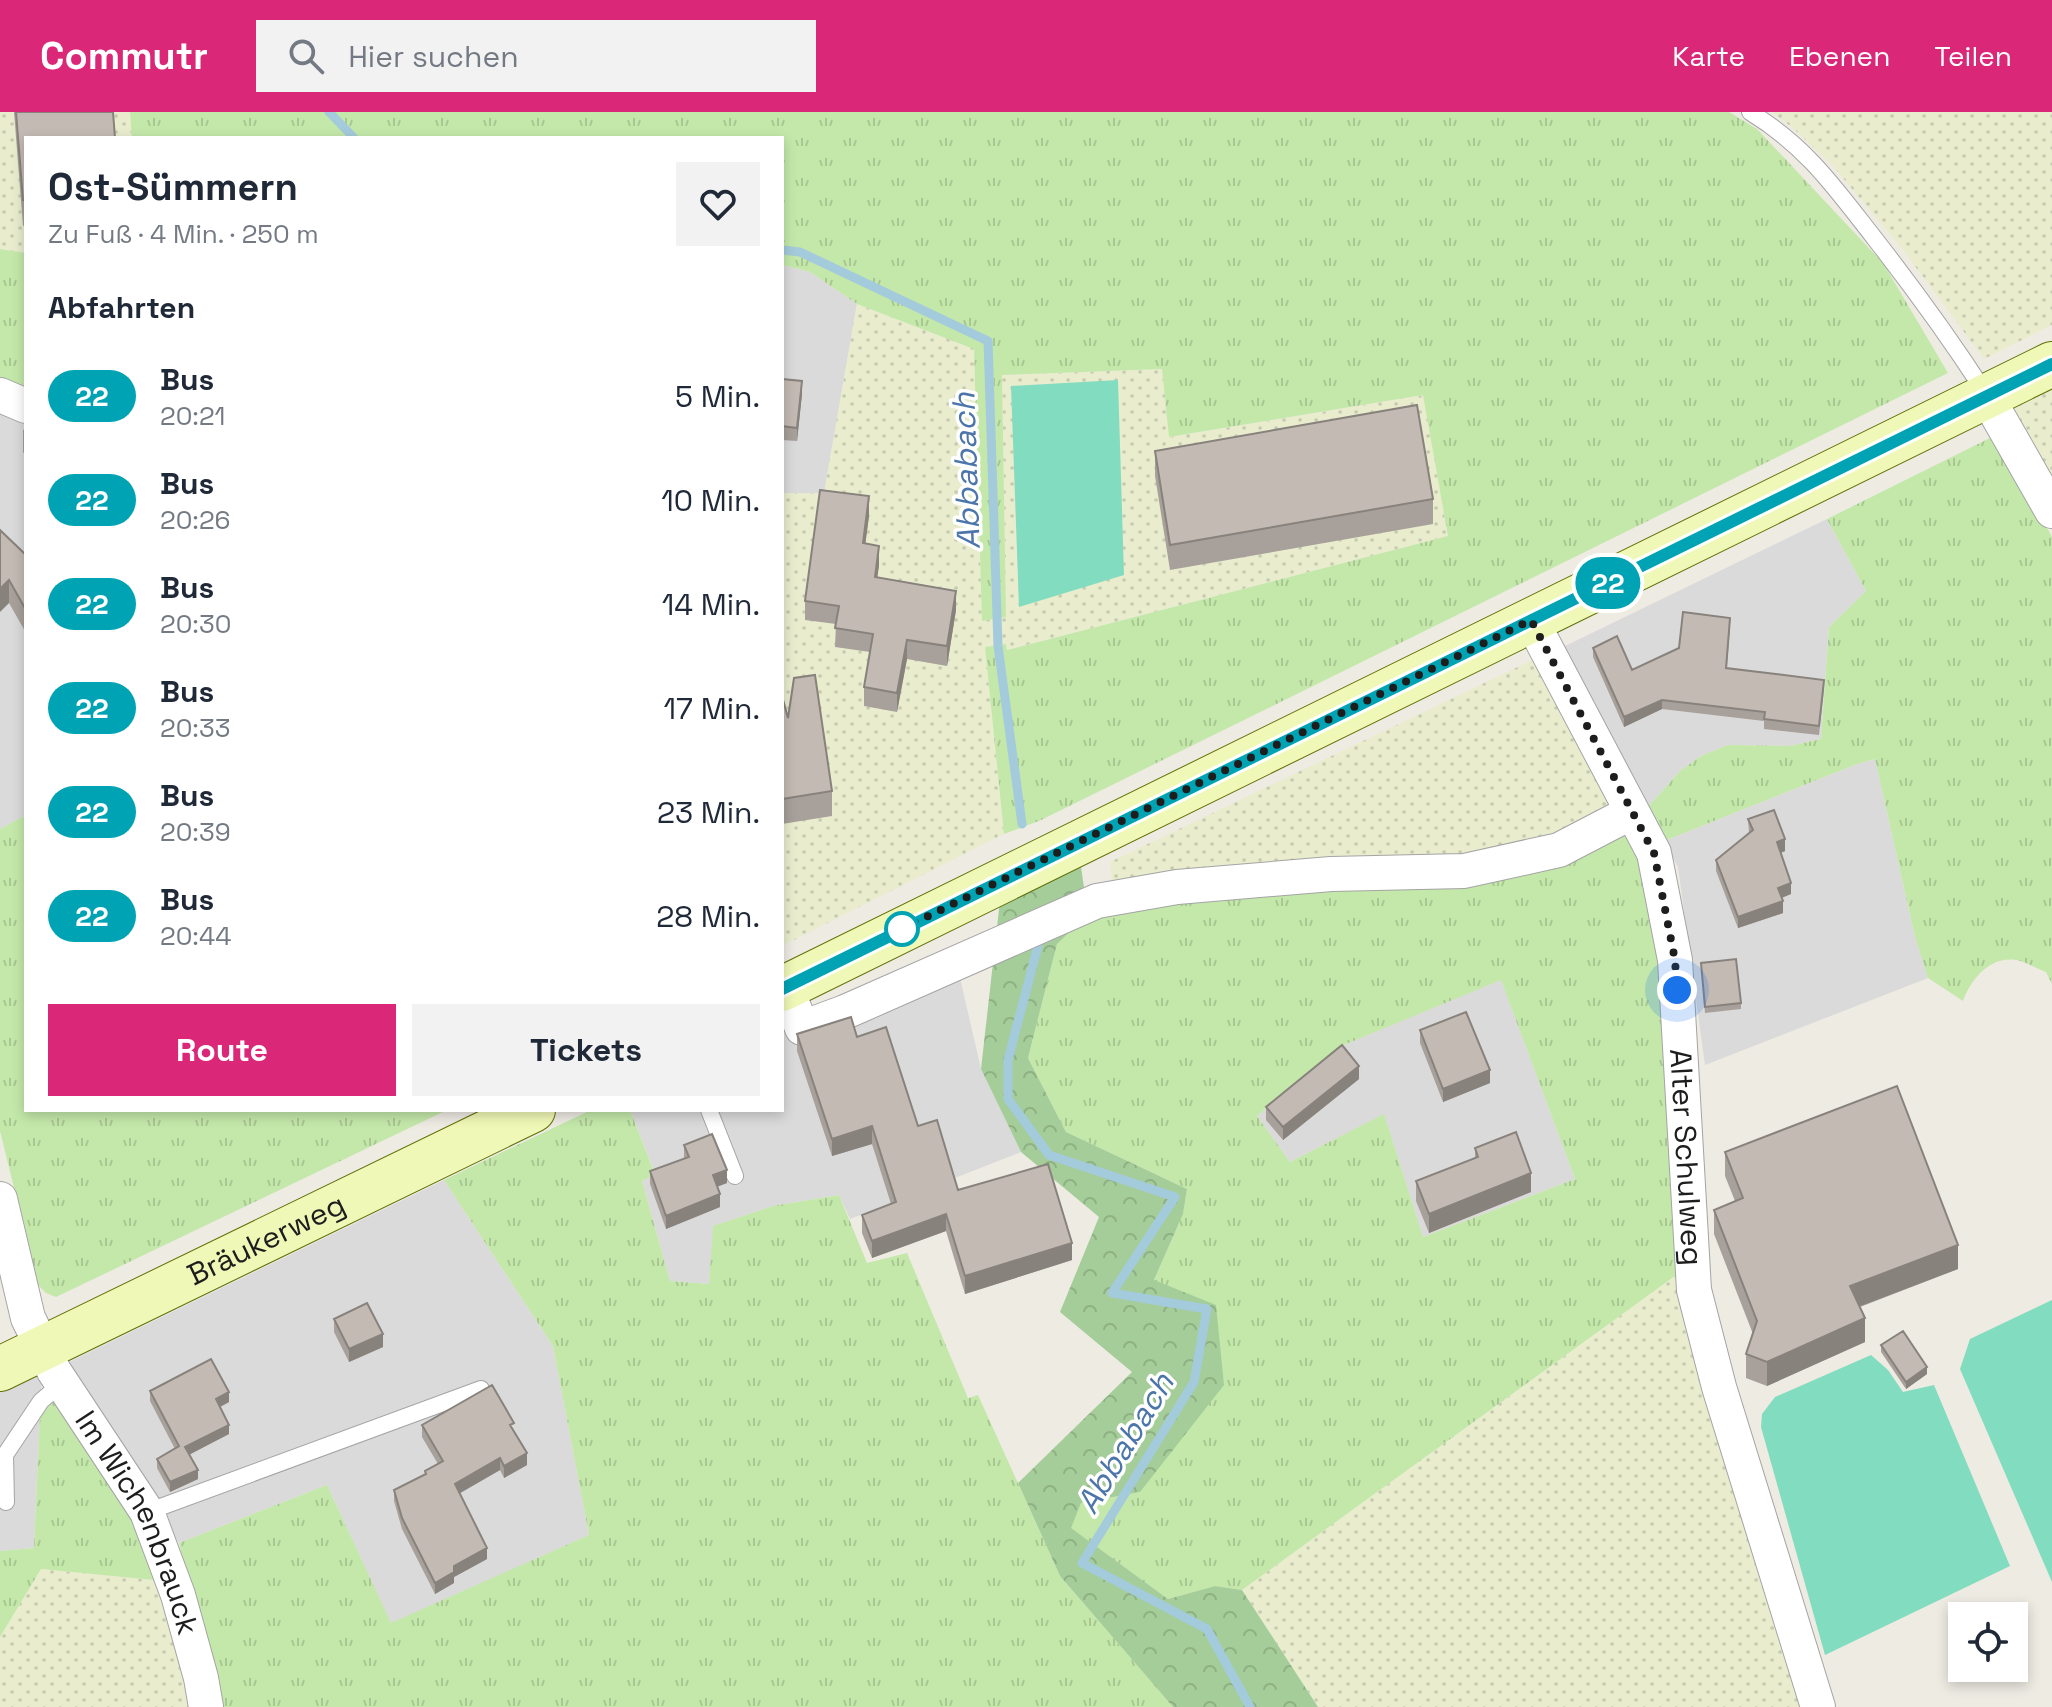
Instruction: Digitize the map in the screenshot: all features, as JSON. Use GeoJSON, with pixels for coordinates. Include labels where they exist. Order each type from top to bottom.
{"type":"FeatureCollection","features":[{"type":"Feature","properties":{"kind":"main road"},"geometry":{"type":"LineString","coordinates":[[784,988],[2052,364]]}},
{"type":"Feature","properties":{"kind":"main road","name":"Bräukerweg"},"geometry":{"type":"LineString","coordinates":[[0,1369],[52,1366],[529,1112]]}},
{"type":"Feature","properties":{"kind":"street"},"geometry":{"type":"LineString","coordinates":[[0,395],[24,405]]}},
{"type":"Feature","properties":{"kind":"street"},"geometry":{"type":"LineString","coordinates":[[1987,397],[2052,511]]}},
{"type":"Feature","properties":{"kind":"street","name":"Alter Schulweg"},"geometry":{"type":"LineString","coordinates":[[1531,620],[1654,853],[1675,960],[1694,1290],[1719,1387],[1818,1707]]}},
{"type":"Feature","properties":{"kind":"street"},"geometry":{"type":"LineString","coordinates":[[784,988],[797,1030],[845,1012],[1097,901],[1177,887],[1331,874],[1464,871],[1559,850],[1632,812]]}},
{"type":"Feature","properties":{"kind":"street","name":"Im Wichenbrauck"},"geometry":{"type":"LineString","coordinates":[[0,1199],[28,1318],[52,1366],[147,1512],[178,1595],[206,1707]]}},
{"type":"Feature","properties":{"kind":"lane"},"geometry":{"type":"LineString","coordinates":[[1750,112],[1816,163],[1932,313],[1987,397]]}},
{"type":"Feature","properties":{"kind":"lane"},"geometry":{"type":"LineString","coordinates":[[710,1112],[735,1176]]}},
{"type":"Feature","properties":{"kind":"lane"},"geometry":{"type":"LineString","coordinates":[[6,1502],[5,1455],[41,1401],[52,1366]]}},
{"type":"Feature","properties":{"kind":"lane"},"geometry":{"type":"LineString","coordinates":[[147,1512],[481,1389]]}},
{"type":"Feature","properties":{"kind":"shaded area"},"geometry":{"type":"Polygon","coordinates":[[[784,266],[810,272],[857,304],[824,494],[784,493],[784,266]]]}},
{"type":"Feature","properties":{"kind":"shaded area"},"geometry":{"type":"Polygon","coordinates":[[[0,405],[24,414],[24,816],[0,829],[0,405]]]}},
{"type":"Feature","properties":{"kind":"shaded area"},"geometry":{"type":"Polygon","coordinates":[[[1827,519],[1866,591],[1829,627],[1821,739],[1790,746],[1728,745],[1701,756],[1680,771],[1646,809],[1563,647],[1827,519]]]}},
{"type":"Feature","properties":{"kind":"shaded area"},"geometry":{"type":"Polygon","coordinates":[[[1875,759],[1915,937],[1928,978],[1705,1065],[1678,867],[1664,841],[1875,759]]]}},
{"type":"Feature","properties":{"kind":"shaded area"},"geometry":{"type":"Polygon","coordinates":[[[954,952],[981,1069],[1021,1152],[850,1219],[839,1195],[773,1206],[714,1226],[709,1284],[670,1281],[642,1181],[655,1173],[631,1112],[784,1112],[784,1025],[954,952]]]}},
{"type":"Feature","properties":{"kind":"shaded area"},"geometry":{"type":"Polygon","coordinates":[[[1501,979],[1575,1179],[1423,1237],[1384,1115],[1290,1162],[1257,1116],[1339,1047],[1501,979]]]}},
{"type":"Feature","properties":{"kind":"shaded area"},"geometry":{"type":"Polygon","coordinates":[[[444,1180],[553,1346],[589,1535],[391,1624],[327,1485],[179,1543],[65,1364],[444,1180]]]}},
{"type":"Feature","properties":{"kind":"shaded area"},"geometry":{"type":"Polygon","coordinates":[[[42,1369],[34,1548],[0,1551],[0,1391],[42,1369]]]}},
{"type":"Feature","properties":{"kind":"green space"},"geometry":{"type":"Polygon","coordinates":[[[0,112],[130,112],[132,136],[24,136],[24,253],[0,249],[0,112]]]}},
{"type":"Feature","properties":{"kind":"green space"},"geometry":{"type":"Polygon","coordinates":[[[130,112],[1729,112],[1757,129],[1883,263],[1948,373],[1039,821],[1004,834],[985,647],[1006,644],[1007,650],[1448,536],[1423,395],[1169,437],[1162,369],[1002,375],[1006,617],[982,621],[974,349],[857,304],[810,272],[784,266],[784,136],[132,136],[130,112]]]}},
{"type":"Feature","properties":{"kind":"green space"},"geometry":{"type":"Polygon","coordinates":[[[1772,112],[2052,112],[2052,325],[1984,359],[1903,250],[1832,165],[1772,112]]]}},
{"type":"Feature","properties":{"kind":"green space"},"geometry":{"type":"Polygon","coordinates":[[[0,249],[24,253],[24,389],[0,380],[0,249]]]}},
{"type":"Feature","properties":{"kind":"green space"},"geometry":{"type":"Polygon","coordinates":[[[857,304],[974,348],[982,621],[1006,617],[1002,375],[1162,369],[1170,437],[1424,395],[1448,536],[1006,650],[1006,644],[985,647],[1004,834],[784,945],[784,493],[824,493],[857,304]]]}},
{"type":"Feature","properties":{"kind":"green space"},"geometry":{"type":"Polygon","coordinates":[[[2052,367],[2052,511],[1987,397],[2052,367]]]}},
{"type":"Feature","properties":{"kind":"green space"},"geometry":{"type":"Polygon","coordinates":[[[1118,380],[1124,575],[1019,607],[1011,386],[1118,380]]]}},
{"type":"Feature","properties":{"kind":"green space"},"geometry":{"type":"Polygon","coordinates":[[[1994,436],[1999,438],[2052,537],[2052,984],[2046,972],[2020,961],[2007,960],[1990,965],[1976,977],[1963,1001],[1928,978],[1915,937],[1875,759],[1664,841],[1646,809],[1680,771],[1701,756],[1728,745],[1790,746],[1821,739],[1829,627],[1866,591],[1827,519],[1994,436]]]}},
{"type":"Feature","properties":{"kind":"green space"},"geometry":{"type":"Polygon","coordinates":[[[1547,653],[1632,812],[1559,850],[1114,898],[1110,862],[1547,653]]]}},
{"type":"Feature","properties":{"kind":"green space"},"geometry":{"type":"Polygon","coordinates":[[[24,816],[24,1112],[443,1112],[56,1297],[46,1293],[38,1285],[0,1131],[0,829],[24,816]]]}},
{"type":"Feature","properties":{"kind":"green space"},"geometry":{"type":"Polygon","coordinates":[[[1630,825],[1669,962],[1679,1273],[1242,1590],[1215,1586],[1168,1599],[1070,1528],[1081,1503],[1140,1492],[1154,1280],[1183,1214],[1187,1189],[1066,1132],[1028,1058],[1057,944],[1088,915],[1101,908],[1336,885],[1630,825]],[[1501,980],[1339,1047],[1257,1116],[1290,1162],[1384,1114],[1423,1237],[1575,1179],[1501,980]]]}},
{"type":"Feature","properties":{"kind":"green space"},"geometry":{"type":"Polygon","coordinates":[[[1079,853],[1088,915],[1057,944],[1028,1058],[1066,1132],[1187,1189],[1183,1214],[1154,1280],[1216,1305],[1224,1385],[1140,1492],[1081,1503],[1071,1528],[1168,1599],[1215,1586],[1242,1590],[1318,1707],[1173,1707],[1060,1576],[1018,1483],[1132,1372],[1060,1312],[1099,1217],[1021,1152],[981,1069],[1001,892],[1079,853]]]}},
{"type":"Feature","properties":{"kind":"green space"},"geometry":{"type":"Polygon","coordinates":[[[587,1112],[631,1112],[655,1174],[642,1181],[670,1281],[709,1284],[713,1226],[773,1206],[839,1195],[867,1263],[907,1253],[968,1398],[978,1395],[1060,1576],[1173,1707],[220,1707],[179,1543],[327,1485],[391,1623],[589,1535],[553,1346],[444,1180],[587,1112]]]}},
{"type":"Feature","properties":{"kind":"green space"},"geometry":{"type":"Polygon","coordinates":[[[1679,1273],[1809,1707],[1318,1707],[1242,1590],[1679,1273]]]}},
{"type":"Feature","properties":{"kind":"green space"},"geometry":{"type":"Polygon","coordinates":[[[2052,1300],[2052,1582],[1960,1369],[1970,1339],[2052,1300]]]}},
{"type":"Feature","properties":{"kind":"green space"},"geometry":{"type":"Polygon","coordinates":[[[1871,1355],[1888,1370],[1903,1392],[1934,1385],[2010,1566],[1825,1655],[1761,1427],[1762,1414],[1775,1397],[1871,1355]]]}},
{"type":"Feature","properties":{"kind":"green space"},"geometry":{"type":"Polygon","coordinates":[[[60,1396],[140,1517],[164,1581],[41,1569],[0,1637],[0,1551],[34,1548],[40,1414],[60,1396]]]}},
{"type":"Feature","properties":{"kind":"green space"},"geometry":{"type":"Polygon","coordinates":[[[41,1569],[164,1581],[203,1707],[0,1707],[0,1637],[41,1569]]]}},
{"type":"Feature","properties":{"kind":"building"},"geometry":{"type":"Polygon","coordinates":[[[16,112],[113,112],[115,136],[24,136],[23,200],[16,112]]]}},
{"type":"Feature","properties":{"kind":"building"},"geometry":{"type":"Polygon","coordinates":[[[784,379],[802,381],[797,428],[784,426],[784,379]]]}},
{"type":"Feature","properties":{"kind":"building"},"geometry":{"type":"Polygon","coordinates":[[[1417,405],[1433,499],[1170,545],[1155,451],[1417,405]]]}},
{"type":"Feature","properties":{"kind":"building"},"geometry":{"type":"Polygon","coordinates":[[[820,490],[869,496],[863,543],[879,546],[875,577],[956,591],[947,646],[907,640],[897,693],[864,687],[873,634],[835,628],[839,606],[805,601],[820,490]]]}},
{"type":"Feature","properties":{"kind":"building"},"geometry":{"type":"Polygon","coordinates":[[[0,530],[24,553],[24,606],[9,580],[0,589],[0,530]]]}},
{"type":"Feature","properties":{"kind":"building"},"geometry":{"type":"Polygon","coordinates":[[[1683,612],[1730,618],[1726,668],[1824,680],[1819,726],[1764,719],[1765,712],[1662,700],[1624,717],[1593,648],[1617,636],[1632,670],[1679,648],[1683,612]]]}},
{"type":"Feature","properties":{"kind":"building"},"geometry":{"type":"Polygon","coordinates":[[[815,675],[832,791],[784,799],[784,703],[788,718],[794,678],[815,675]]]}},
{"type":"Feature","properties":{"kind":"building"},"geometry":{"type":"Polygon","coordinates":[[[1774,810],[1785,839],[1777,842],[1791,883],[1778,888],[1783,901],[1738,917],[1716,860],[1753,830],[1748,819],[1774,810]]]}},
{"type":"Feature","properties":{"kind":"building"},"geometry":{"type":"Polygon","coordinates":[[[1736,959],[1741,1003],[1705,1007],[1701,963],[1736,959]]]}},
{"type":"Feature","properties":{"kind":"building"},"geometry":{"type":"Polygon","coordinates":[[[1466,1012],[1490,1070],[1443,1089],[1420,1030],[1466,1012]]]}},
{"type":"Feature","properties":{"kind":"building"},"geometry":{"type":"Polygon","coordinates":[[[851,1017],[857,1037],[886,1027],[918,1126],[937,1120],[958,1190],[1048,1164],[1072,1243],[965,1276],[946,1214],[872,1241],[862,1215],[896,1202],[872,1126],[832,1139],[797,1034],[851,1017]]]}},
{"type":"Feature","properties":{"kind":"building"},"geometry":{"type":"Polygon","coordinates":[[[1342,1045],[1359,1066],[1283,1127],[1266,1107],[1342,1045]]]}},
{"type":"Feature","properties":{"kind":"building"},"geometry":{"type":"Polygon","coordinates":[[[1897,1086],[1958,1245],[1850,1286],[1865,1318],[1767,1362],[1746,1354],[1757,1321],[1714,1210],[1743,1198],[1725,1152],[1897,1086]]]}},
{"type":"Feature","properties":{"kind":"building"},"geometry":{"type":"Polygon","coordinates":[[[1516,1132],[1531,1173],[1429,1214],[1416,1181],[1478,1157],[1475,1148],[1516,1132]]]}},
{"type":"Feature","properties":{"kind":"building"},"geometry":{"type":"Polygon","coordinates":[[[712,1134],[727,1170],[713,1175],[720,1194],[666,1216],[650,1171],[689,1157],[684,1145],[712,1134]]]}},
{"type":"Feature","properties":{"kind":"building"},"geometry":{"type":"Polygon","coordinates":[[[367,1303],[383,1334],[349,1349],[334,1319],[367,1303]]]}},
{"type":"Feature","properties":{"kind":"building"},"geometry":{"type":"Polygon","coordinates":[[[1903,1331],[1927,1367],[1906,1382],[1881,1345],[1903,1331]]]}},
{"type":"Feature","properties":{"kind":"building"},"geometry":{"type":"Polygon","coordinates":[[[211,1359],[229,1392],[216,1399],[229,1425],[185,1447],[198,1470],[170,1482],[157,1459],[179,1446],[150,1391],[211,1359]]]}},
{"type":"Feature","properties":{"kind":"building"},"geometry":{"type":"Polygon","coordinates":[[[492,1385],[527,1453],[504,1466],[500,1458],[455,1484],[487,1548],[454,1566],[454,1572],[435,1583],[402,1518],[394,1490],[426,1474],[425,1471],[443,1461],[422,1425],[492,1385]]]}},
{"type":"Feature","properties":{"kind":"waterway","name":"Abbabach"},"geometry":{"type":"LineString","coordinates":[[329,112],[352,136]]}},
{"type":"Feature","properties":{"kind":"waterway","name":"Abbabach"},"geometry":{"type":"LineString","coordinates":[[784,250],[800,252],[988,341],[998,646],[1022,824]]}},
{"type":"Feature","properties":{"kind":"waterway","name":"Abbabach"},"geometry":{"type":"LineString","coordinates":[[1040,938],[1008,1060],[1008,1099],[1049,1155],[1175,1197],[1112,1293],[1207,1309],[1194,1382],[1082,1563],[1207,1629],[1250,1707]]}},
{"type":"Feature","properties":{"kind":"bus line","name":"22"},"geometry":{"type":"LineString","coordinates":[[784,988],[2052,364]]}},
{"type":"Feature","properties":{"kind":"route"},"geometry":{"type":"LineString","coordinates":[[902,929],[1531,620],[1654,853],[1666,904],[1677,990]]}}]}
